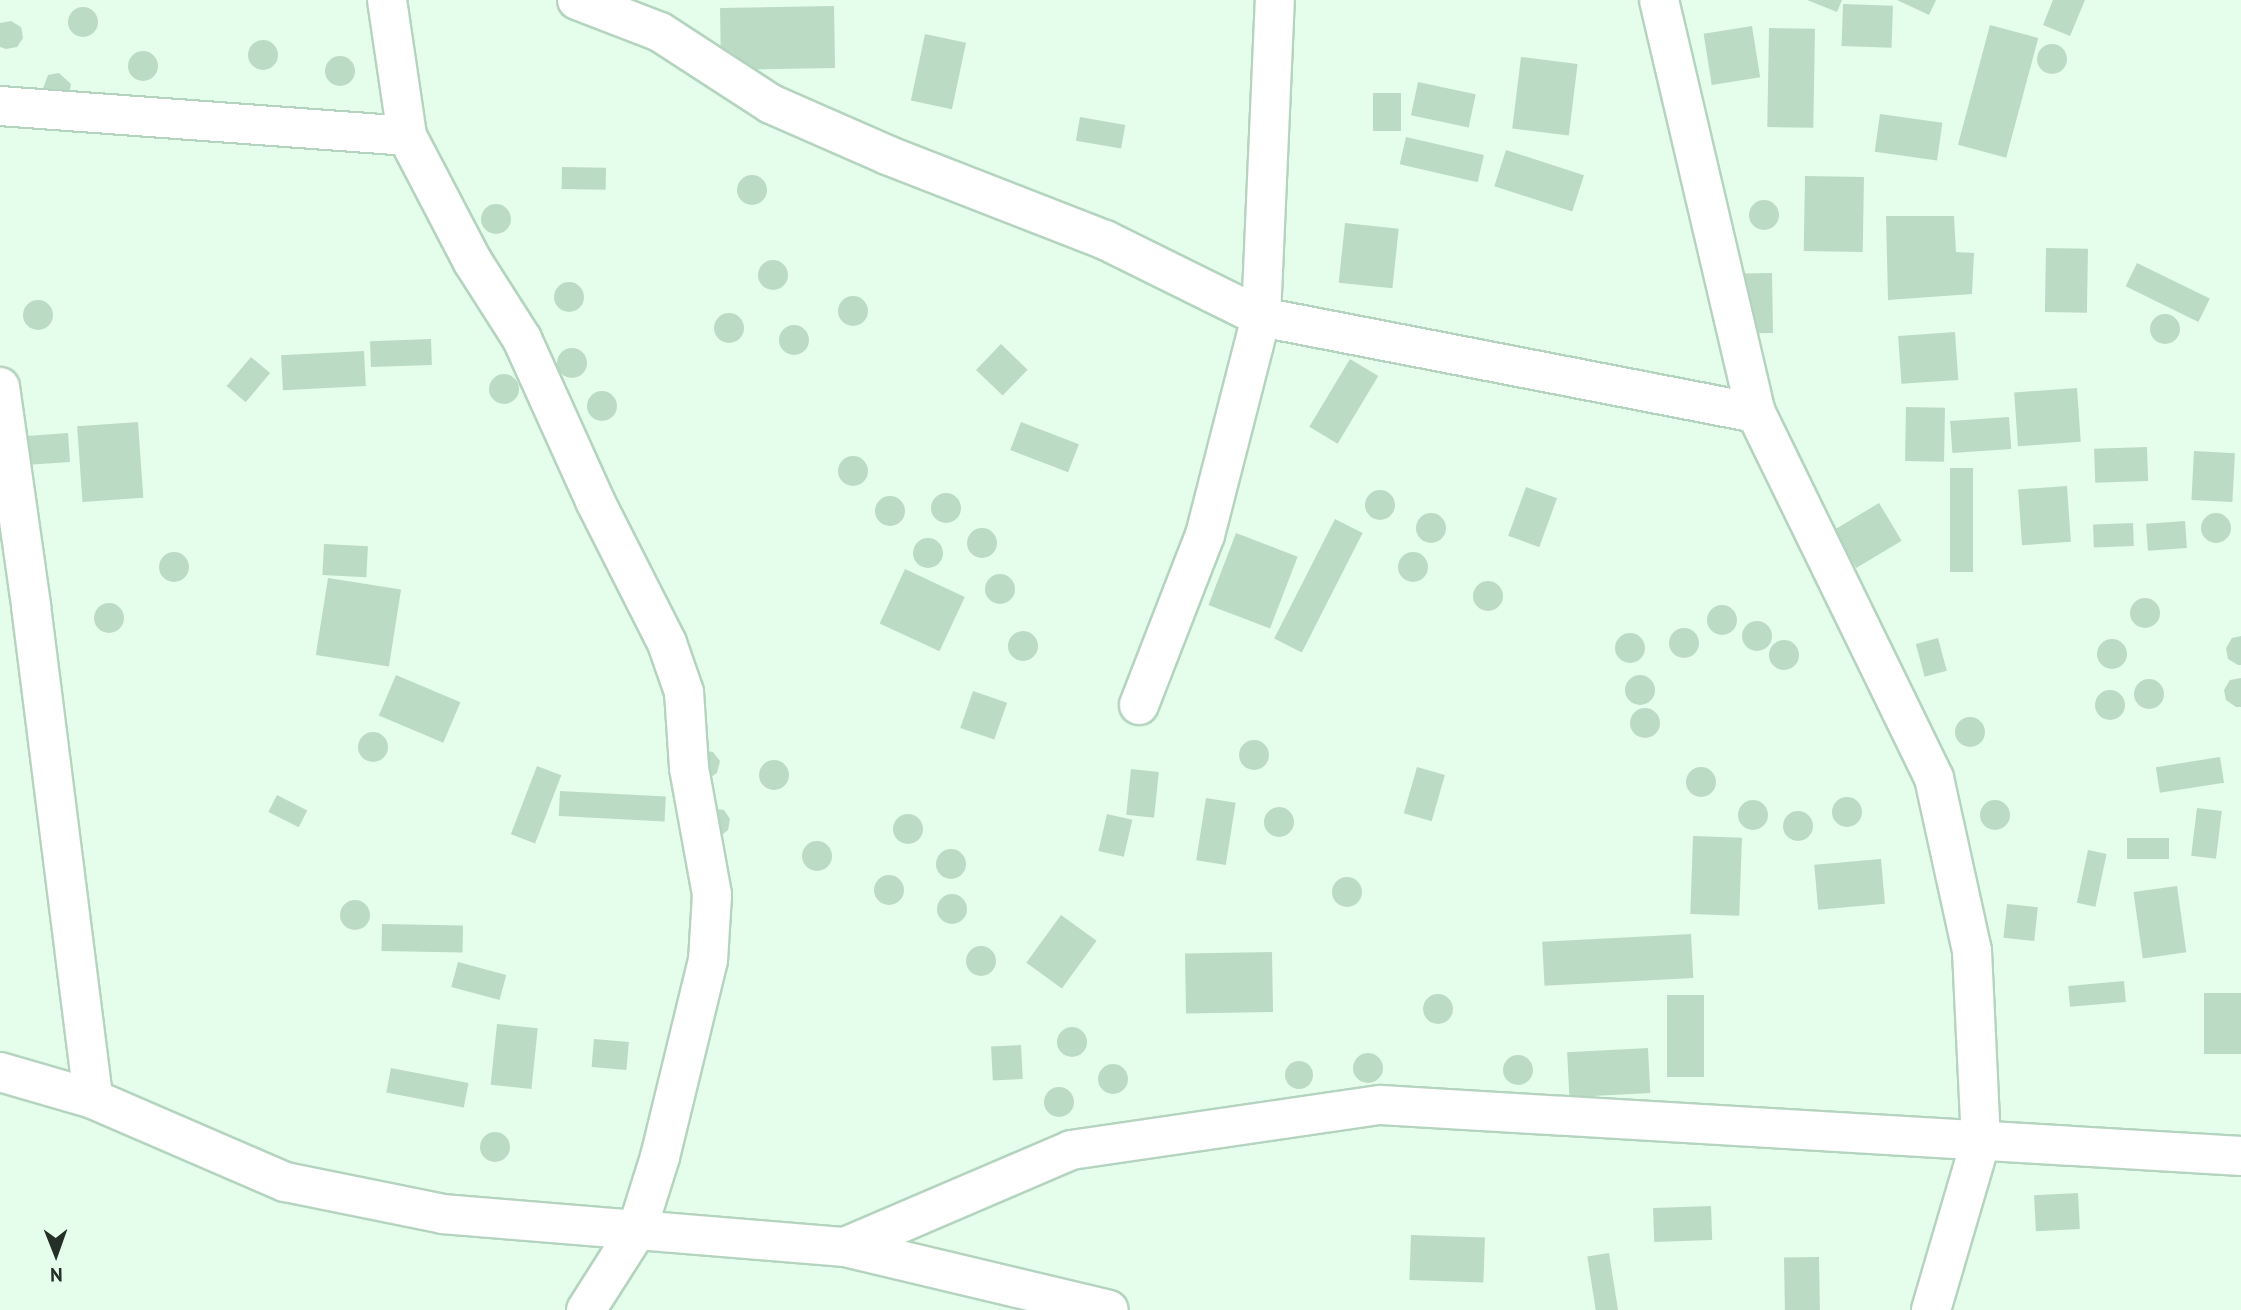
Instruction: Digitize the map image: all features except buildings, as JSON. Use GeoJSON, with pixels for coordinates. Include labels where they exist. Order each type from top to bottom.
{"type":"FeatureCollection","features":[{"type":"Feature","properties":{"kind":"street"},"geometry":{"type":"LineString","coordinates":[[387,0],[407,136],[473,262],[522,338],[595,501],[667,643],[684,692],[685,739],[712,895],[708,960],[660,1157],[637,1230],[586,1310]]}},
{"type":"Feature","properties":{"kind":"street"},"geometry":{"type":"LineString","coordinates":[[577,0],[660,32],[771,104],[887,155],[1105,240],[1261,317],[1756,414]]}},
{"type":"Feature","properties":{"kind":"street"},"geometry":{"type":"LineString","coordinates":[[1139,705],[1205,535],[1261,317],[1275,0]]}},
{"type":"Feature","properties":{"kind":"street"},"geometry":{"type":"LineString","coordinates":[[1660,0],[1756,414],[1934,778],[1972,951],[1981,1140],[1931,1310]]}},
{"type":"Feature","properties":{"kind":"street"},"geometry":{"type":"LineString","coordinates":[[0,106],[407,136]]}},
{"type":"Feature","properties":{"kind":"street"},"geometry":{"type":"LineString","coordinates":[[0,387],[31,606],[93,1099]]}},
{"type":"Feature","properties":{"kind":"street"},"geometry":{"type":"LineString","coordinates":[[0,1072],[93,1099],[285,1182],[443,1214],[845,1247],[1110,1310]]}},
{"type":"Feature","properties":{"kind":"street"},"geometry":{"type":"LineString","coordinates":[[845,1247],[1071,1150],[1381,1105],[2241,1156]]}}]}
